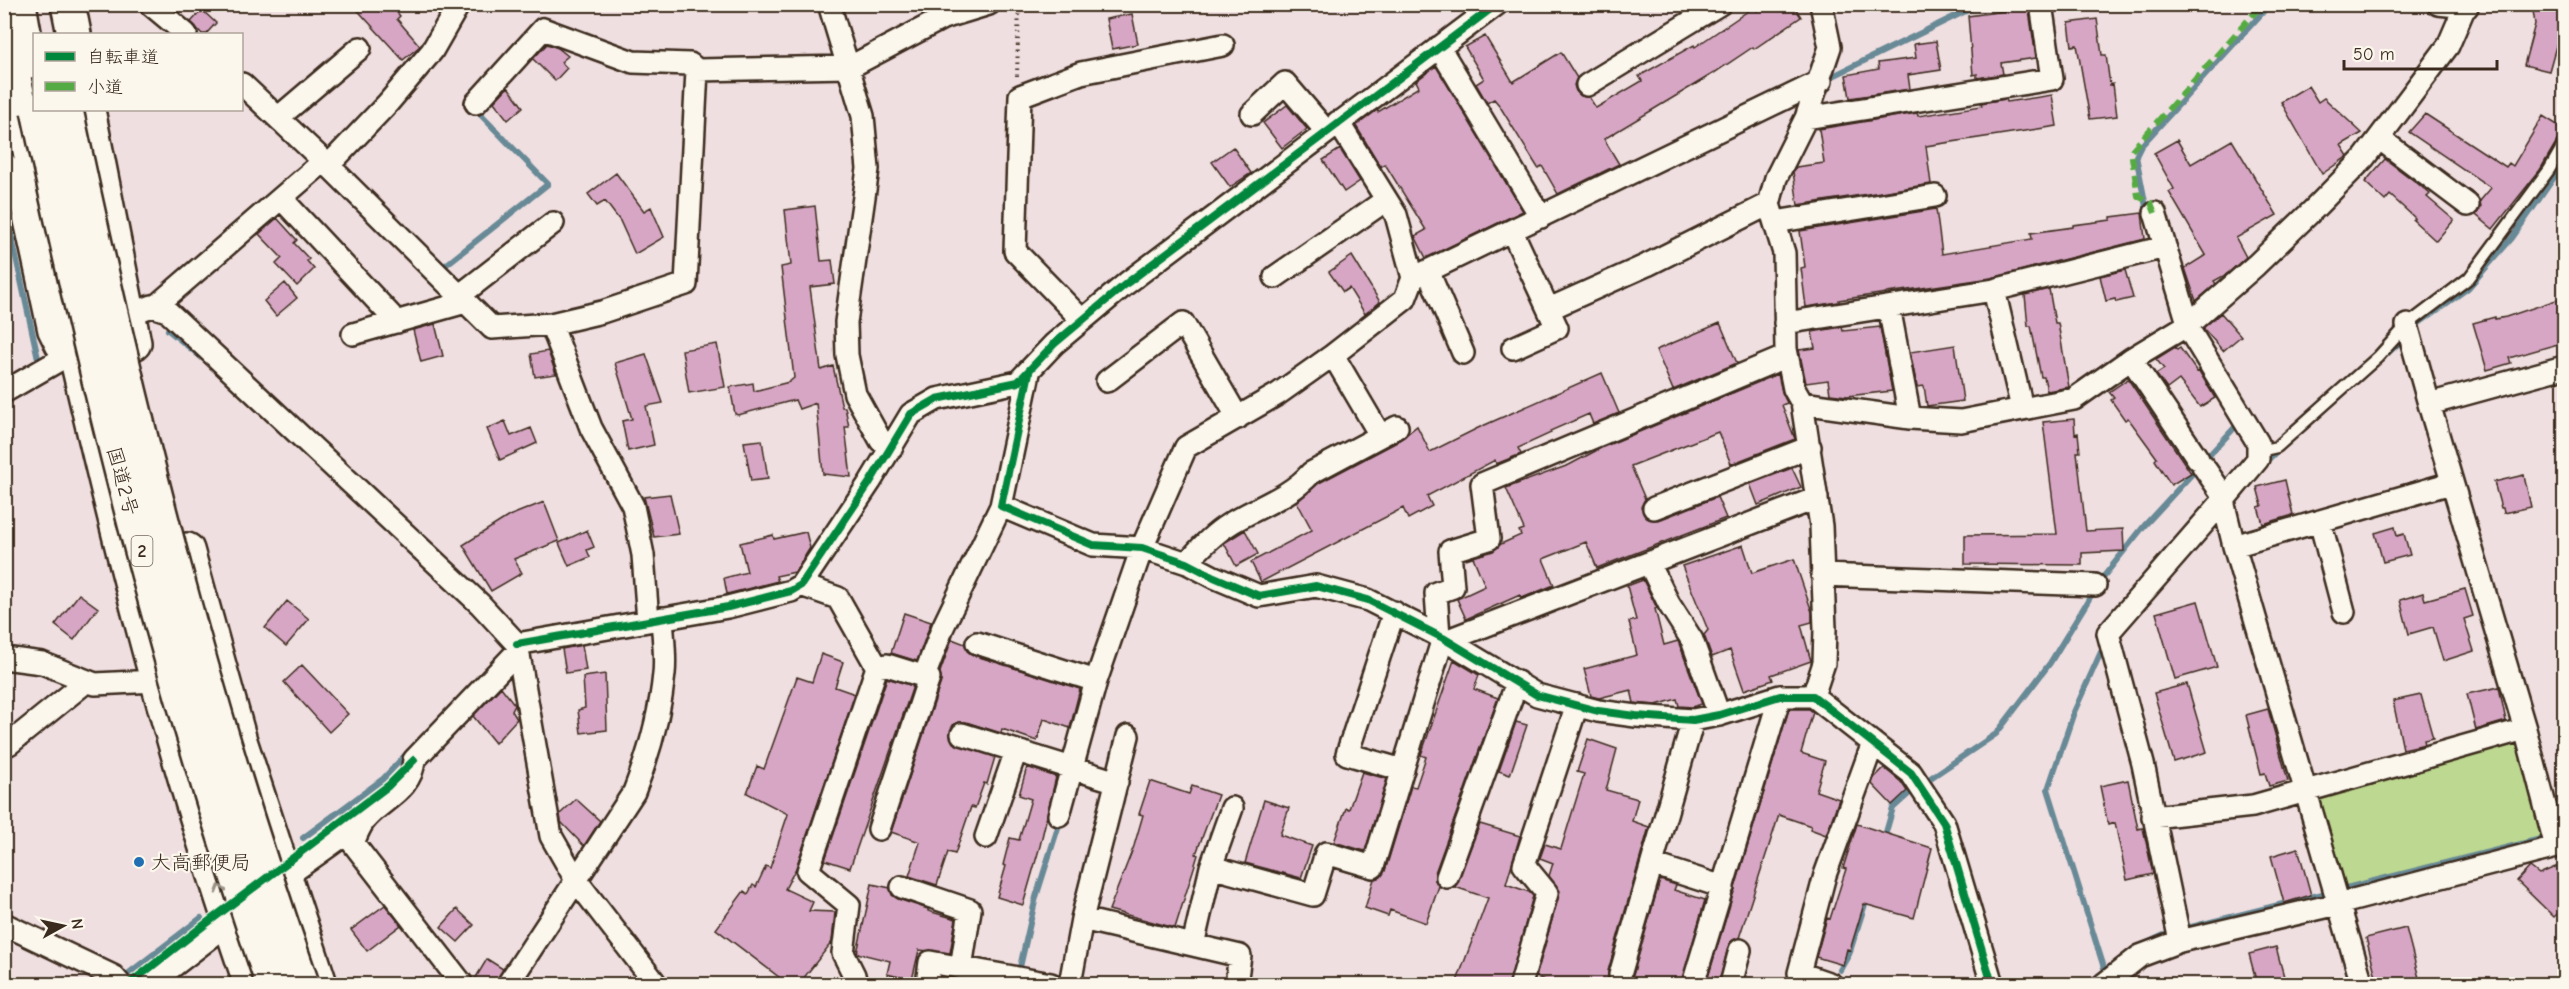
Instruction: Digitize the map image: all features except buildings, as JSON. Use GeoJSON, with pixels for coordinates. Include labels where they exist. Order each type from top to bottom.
{"type":"FeatureCollection","features":[{"type":"Feature","properties":{"kind":"highway","name":"国道2号"},"geometry":{"type":"LineString","coordinates":[[19,4],[25,113],[76,291],[154,600],[203,770],[273,984]]}},
{"type":"Feature","properties":{"kind":"highway"},"geometry":{"type":"LineString","coordinates":[[47,4],[52,33]]}},
{"type":"Feature","properties":{"kind":"highway"},"geometry":{"type":"LineString","coordinates":[[68,4],[74,33]]}},
{"type":"Feature","properties":{"kind":"highway"},"geometry":{"type":"LineString","coordinates":[[4,33],[25,113],[74,353],[156,681],[251,984]]}},
{"type":"Feature","properties":{"kind":"highway","name":"国道2号"},"geometry":{"type":"LineString","coordinates":[[66,111],[104,288],[181,593],[224,739],[302,984]]}},
{"type":"Feature","properties":{"kind":"highway"},"geometry":{"type":"LineString","coordinates":[[88,111],[142,310],[165,475],[240,741],[320,984]]}},
{"type":"Feature","properties":{"kind":"street"},"geometry":{"type":"LineString","coordinates":[[150,4],[185,33]]}},
{"type":"Feature","properties":{"kind":"street"},"geometry":{"type":"LineString","coordinates":[[4,393],[74,353],[142,310],[326,164],[388,103],[432,51],[459,4]]}},
{"type":"Feature","properties":{"kind":"street"},"geometry":{"type":"LineString","coordinates":[[829,4],[863,116],[868,169],[846,322],[847,356],[855,394],[887,445]]}},
{"type":"Feature","properties":{"kind":"street"},"geometry":{"type":"LineString","coordinates":[[476,103],[543,29],[633,62],[690,64],[697,70],[848,61],[943,18],[989,4]]}},
{"type":"Feature","properties":{"kind":"street"},"geometry":{"type":"LineString","coordinates":[[150,984],[230,923],[284,877],[364,820],[395,794],[413,773],[414,760],[518,647],[728,606],[791,591],[801,585],[887,445],[911,414],[943,397],[1018,382],[1029,373],[1078,315],[1326,125],[1497,4]]}},
{"type":"Feature","properties":{"kind":"street"},"geometry":{"type":"LineString","coordinates":[[1587,85],[1720,4]]}},
{"type":"Feature","properties":{"kind":"street"},"geometry":{"type":"LineString","coordinates":[[1813,696],[1824,663],[1821,526],[1802,403],[1794,389],[1787,356],[1784,253],[1772,213],[1776,178],[1806,118],[1821,81],[1830,47],[1821,4]]}},
{"type":"Feature","properties":{"kind":"street"},"geometry":{"type":"LineString","coordinates":[[1806,118],[2052,79],[2041,4]]}},
{"type":"Feature","properties":{"kind":"street"},"geometry":{"type":"LineString","coordinates":[[1802,403],[1910,418],[1961,421],[2074,399],[2130,359],[2189,324],[2256,266],[2364,158],[2448,46],[2467,6],[2438,4]]}},
{"type":"Feature","properties":{"kind":"street"},"geometry":{"type":"LineString","coordinates":[[1078,315],[1015,251],[1020,96],[1081,73],[1223,45]]}},
{"type":"Feature","properties":{"kind":"street"},"geometry":{"type":"LineString","coordinates":[[1439,46],[1541,217]]}},
{"type":"Feature","properties":{"kind":"street"},"geometry":{"type":"LineString","coordinates":[[279,117],[360,48]]}},
{"type":"Feature","properties":{"kind":"street"},"geometry":{"type":"LineString","coordinates":[[243,85],[279,117],[492,328],[552,324],[602,312],[686,284],[697,70]]}},
{"type":"Feature","properties":{"kind":"street"},"geometry":{"type":"LineString","coordinates":[[1059,816],[1096,681],[1142,548],[1186,447],[1278,394],[1333,354],[1404,299],[1420,275],[1821,81]]}},
{"type":"Feature","properties":{"kind":"street"},"geometry":{"type":"LineString","coordinates":[[1252,114],[1285,83],[1326,125],[1396,215],[1420,275],[1463,353]]}},
{"type":"Feature","properties":{"kind":"street"},"geometry":{"type":"LineString","coordinates":[[2379,138],[2468,205]]}},
{"type":"Feature","properties":{"kind":"street"},"geometry":{"type":"LineString","coordinates":[[4,162],[14,174],[20,192],[49,331],[57,347],[74,353]]}},
{"type":"Feature","properties":{"kind":"street"},"geometry":{"type":"LineString","coordinates":[[1549,309],[1772,213],[1935,196]]}},
{"type":"Feature","properties":{"kind":"street"},"geometry":{"type":"LineString","coordinates":[[282,198],[398,322]]}},
{"type":"Feature","properties":{"kind":"street"},"geometry":{"type":"LineString","coordinates":[[1275,277],[1386,200]]}},
{"type":"Feature","properties":{"kind":"street"},"geometry":{"type":"LineString","coordinates":[[2155,213],[2191,333],[2258,443],[2259,451],[2258,459],[2108,633],[2143,764],[2180,940]]}},
{"type":"Feature","properties":{"kind":"street"},"geometry":{"type":"LineString","coordinates":[[353,334],[398,322],[463,299],[553,223]]}},
{"type":"Feature","properties":{"kind":"street"},"geometry":{"type":"LineString","coordinates":[[1512,231],[1557,328],[1513,348]]}},
{"type":"Feature","properties":{"kind":"street"},"geometry":{"type":"LineString","coordinates":[[1785,323],[1994,290],[2165,247]]}},
{"type":"Feature","properties":{"kind":"street"},"geometry":{"type":"LineString","coordinates":[[1994,290],[2022,408]]}},
{"type":"Feature","properties":{"kind":"street"},"geometry":{"type":"LineString","coordinates":[[1889,307],[1910,418]]}},
{"type":"Feature","properties":{"kind":"street"},"geometry":{"type":"LineString","coordinates":[[142,310],[167,311],[446,572],[518,647],[551,836],[576,880],[656,984]]}},
{"type":"Feature","properties":{"kind":"street"},"geometry":{"type":"LineString","coordinates":[[1107,381],[1183,323],[1238,418]]}},
{"type":"Feature","properties":{"kind":"street"},"geometry":{"type":"LineString","coordinates":[[508,984],[634,792],[647,760],[658,717],[664,672],[633,506],[591,429],[552,324]]}},
{"type":"Feature","properties":{"kind":"street"},"geometry":{"type":"LineString","coordinates":[[2104,984],[2140,956],[2180,940],[2336,897],[2557,842],[2407,325]]}},
{"type":"Feature","properties":{"kind":"street"},"geometry":{"type":"LineString","coordinates":[[1187,563],[1203,545],[1228,525],[1274,501],[1303,482],[1311,473],[1388,431],[1333,354]]}},
{"type":"Feature","properties":{"kind":"street"},"geometry":{"type":"LineString","coordinates":[[1211,867],[1313,895],[1326,853],[1373,867],[1443,638],[1436,593],[1453,587],[1450,551],[1489,539],[1482,484],[1787,356]]}},
{"type":"Feature","properties":{"kind":"street"},"geometry":{"type":"LineString","coordinates":[[2130,359],[2221,492],[2234,546],[2362,984]]}},
{"type":"Feature","properties":{"kind":"street"},"geometry":{"type":"LineString","coordinates":[[2429,404],[2565,367]]}},
{"type":"Feature","properties":{"kind":"street"},"geometry":{"type":"LineString","coordinates":[[922,676],[947,617],[1001,506],[1029,373]]}},
{"type":"Feature","properties":{"kind":"street"},"geometry":{"type":"LineString","coordinates":[[1654,508],[1810,447]]}},
{"type":"Feature","properties":{"kind":"street"},"geometry":{"type":"LineString","coordinates":[[2234,546],[2451,483]]}},
{"type":"Feature","properties":{"kind":"street"},"geometry":{"type":"LineString","coordinates":[[1443,638],[1649,563],[1817,498]]}},
{"type":"Feature","properties":{"kind":"street"},"geometry":{"type":"LineString","coordinates":[[1001,506],[1093,545],[1142,548],[1187,563],[1259,596],[1316,586],[1368,600],[1443,638],[1538,695],[1577,705],[1636,716],[1693,720],[1719,715],[1780,696],[1813,696],[1911,773],[1944,823],[1992,984]]}},
{"type":"Feature","properties":{"kind":"street"},"geometry":{"type":"LineString","coordinates":[[2320,521],[2344,612]]}},
{"type":"Feature","properties":{"kind":"street"},"geometry":{"type":"LineString","coordinates":[[1649,563],[1692,640],[1719,715]]}},
{"type":"Feature","properties":{"kind":"street"},"geometry":{"type":"LineString","coordinates":[[1822,575],[2095,585]]}},
{"type":"Feature","properties":{"kind":"street"},"geometry":{"type":"LineString","coordinates":[[801,585],[838,598],[877,667],[808,871],[849,905],[843,953],[855,975],[856,984]]}},
{"type":"Feature","properties":{"kind":"street"},"geometry":{"type":"LineString","coordinates":[[1394,612],[1347,754],[1403,770]]}},
{"type":"Feature","properties":{"kind":"street"},"geometry":{"type":"LineString","coordinates":[[977,643],[1096,681]]}},
{"type":"Feature","properties":{"kind":"street"},"geometry":{"type":"LineString","coordinates":[[4,658],[42,663],[95,684],[156,681]]}},
{"type":"Feature","properties":{"kind":"street"},"geometry":{"type":"LineString","coordinates":[[877,667],[887,665],[929,678],[879,829]]}},
{"type":"Feature","properties":{"kind":"street"},"geometry":{"type":"LineString","coordinates":[[9,744],[87,681]]}},
{"type":"Feature","properties":{"kind":"street"},"geometry":{"type":"LineString","coordinates":[[1447,877],[1517,682]]}},
{"type":"Feature","properties":{"kind":"street"},"geometry":{"type":"LineString","coordinates":[[1693,984],[1780,696]]}},
{"type":"Feature","properties":{"kind":"street"},"geometry":{"type":"LineString","coordinates":[[1521,984],[1547,893],[1524,865],[1577,705]]}},
{"type":"Feature","properties":{"kind":"street"},"geometry":{"type":"LineString","coordinates":[[1620,975],[1693,720]]}},
{"type":"Feature","properties":{"kind":"street"},"geometry":{"type":"LineString","coordinates":[[2153,817],[2253,806],[2306,793],[2525,729]]}},
{"type":"Feature","properties":{"kind":"street"},"geometry":{"type":"LineString","coordinates":[[962,734],[1117,782]]}},
{"type":"Feature","properties":{"kind":"street"},"geometry":{"type":"LineString","coordinates":[[1070,984],[1082,919],[1128,736]]}},
{"type":"Feature","properties":{"kind":"street"},"geometry":{"type":"LineString","coordinates":[[1831,984],[1799,973],[1825,875],[1873,743]]}},
{"type":"Feature","properties":{"kind":"street"},"geometry":{"type":"LineString","coordinates":[[986,837],[1016,751]]}},
{"type":"Feature","properties":{"kind":"street"},"geometry":{"type":"LineString","coordinates":[[1193,945],[1211,867],[1232,808]]}},
{"type":"Feature","properties":{"kind":"street"},"geometry":{"type":"LineString","coordinates":[[364,820],[352,843],[462,984]]}},
{"type":"Feature","properties":{"kind":"street"},"geometry":{"type":"LineString","coordinates":[[1652,864],[1723,887]]}},
{"type":"Feature","properties":{"kind":"street"},"geometry":{"type":"LineString","coordinates":[[902,887],[970,910],[961,968]]}},
{"type":"Feature","properties":{"kind":"street"},"geometry":{"type":"LineString","coordinates":[[1082,919],[1240,956],[1236,984]]}},
{"type":"Feature","properties":{"kind":"street"},"geometry":{"type":"LineString","coordinates":[[4,924],[118,982]]}},
{"type":"Feature","properties":{"kind":"street"},"geometry":{"type":"LineString","coordinates":[[1731,984],[1740,950]]}},
{"type":"Feature","properties":{"kind":"street"},"geometry":{"type":"LineString","coordinates":[[927,984],[930,962],[1051,984]]}},
{"type":"Feature","properties":{"kind":"lane"},"geometry":{"type":"LineString","coordinates":[[2259,451],[2277,447],[2378,357],[2407,325],[2469,278],[2549,170],[2565,144]]}},
{"type":"Feature","properties":{"kind":"path"},"geometry":{"type":"LineString","coordinates":[[1018,4],[1017,82],[1020,96]]}},
{"type":"Feature","properties":{"kind":"green space"},"geometry":{"type":"Polygon","coordinates":[[[2517,742],[2546,837],[2347,890],[2319,798],[2517,742]]]}},
{"type":"Feature","properties":{"kind":"waterway"},"geometry":{"type":"LineString","coordinates":[[1827,79],[1980,4]]}},
{"type":"Feature","properties":{"kind":"waterway"},"geometry":{"type":"LineString","coordinates":[[2148,217],[2136,156],[2141,146],[2263,12],[2264,4]]}},
{"type":"Feature","properties":{"kind":"waterway"},"geometry":{"type":"LineString","coordinates":[[442,268],[548,184],[475,109],[477,107]]}},
{"type":"Feature","properties":{"kind":"waterway"},"geometry":{"type":"LineString","coordinates":[[2419,323],[2468,288],[2512,238],[2564,163]]}},
{"type":"Feature","properties":{"kind":"waterway"},"geometry":{"type":"LineString","coordinates":[[4,202],[39,363],[36,364]]}},
{"type":"Feature","properties":{"kind":"waterway"},"geometry":{"type":"LineString","coordinates":[[168,330],[206,361]]}},
{"type":"Feature","properties":{"kind":"waterway"},"geometry":{"type":"LineString","coordinates":[[2388,353],[2399,343]]}},
{"type":"Feature","properties":{"kind":"waterway"},"geometry":{"type":"LineString","coordinates":[[1926,781],[1996,734],[2050,663],[2100,581],[2144,526],[2237,425],[2238,420]]}},
{"type":"Feature","properties":{"kind":"waterway"},"geometry":{"type":"LineString","coordinates":[[2263,465],[2279,449]]}},
{"type":"Feature","properties":{"kind":"waterway"},"geometry":{"type":"LineString","coordinates":[[2088,984],[2105,971],[2048,789],[2074,712],[2101,652]]}},
{"type":"Feature","properties":{"kind":"waterway"},"geometry":{"type":"LineString","coordinates":[[303,838],[383,779],[409,751]]}},
{"type":"Feature","properties":{"kind":"waterway"},"geometry":{"type":"LineString","coordinates":[[1884,839],[1893,808],[1914,789]]}},
{"type":"Feature","properties":{"kind":"waterway"},"geometry":{"type":"LineString","coordinates":[[1020,967],[1036,897],[1061,818]]}},
{"type":"Feature","properties":{"kind":"waterway"},"geometry":{"type":"LineString","coordinates":[[2191,927],[2564,833]]}},
{"type":"Feature","properties":{"kind":"waterway"},"geometry":{"type":"LineString","coordinates":[[1840,970],[1849,954],[1867,898]]}},
{"type":"Feature","properties":{"kind":"waterway"},"geometry":{"type":"LineString","coordinates":[[120,980],[201,918]]}},
{"type":"Feature","properties":{"kind":"waterway"},"geometry":{"type":"LineString","coordinates":[[2132,950],[2164,935]]}},
{"type":"Feature","properties":{"kind":"marked path"},"geometry":{"type":"LineString","coordinates":[[2155,213],[2151,203],[2138,196],[2131,151],[2258,9],[2259,4]]}},
{"type":"Feature","properties":{"kind":"cycle path"},"geometry":{"type":"LineString","coordinates":[[517,644],[728,607],[791,591],[801,585],[870,482],[911,414],[937,399],[1018,382],[1054,344],[1127,283],[1497,4]]}},
{"type":"Feature","properties":{"kind":"cycle path"},"geometry":{"type":"LineString","coordinates":[[1029,373],[1001,506],[1093,545],[1142,548],[1187,563],[1259,596],[1316,586],[1368,600],[1443,638],[1537,695],[1598,711],[1693,720],[1719,715],[1780,696],[1813,696],[1911,773],[1944,823],[1992,984]]}},
{"type":"Feature","properties":{"kind":"cycle path"},"geometry":{"type":"LineString","coordinates":[[129,984],[388,786],[414,760]]}},
{"type":"Feature","properties":{"kind":"place","name":"大高郵便局"},"geometry":{"type":"Point","coordinates":[139,862]}}]}
